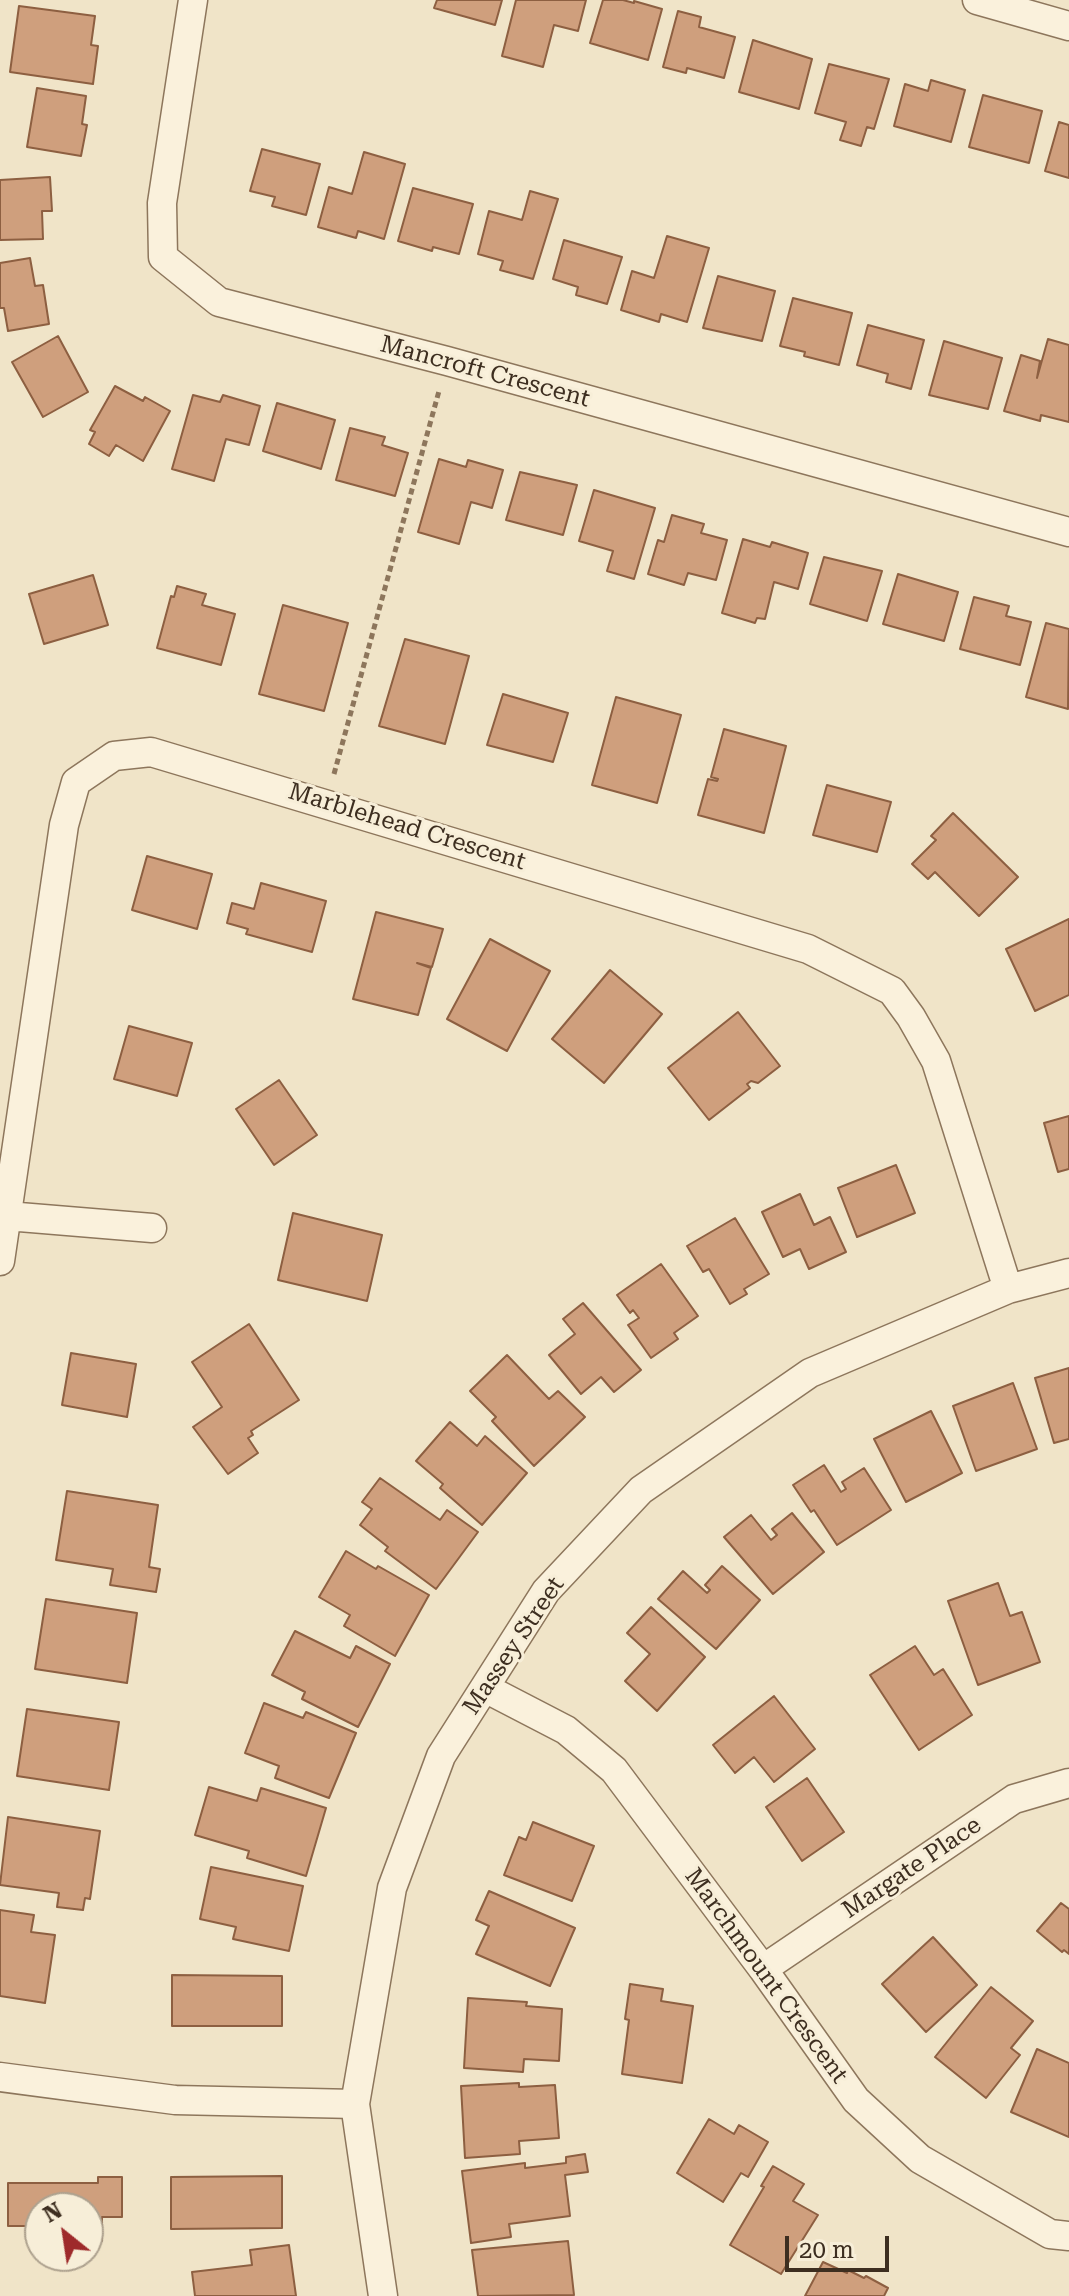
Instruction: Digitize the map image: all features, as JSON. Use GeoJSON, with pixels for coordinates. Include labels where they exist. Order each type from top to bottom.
{"type":"FeatureCollection","features":[{"type":"Feature","properties":{"kind":"street","name":"Mancroft Crescent"},"geometry":{"type":"LineString","coordinates":[[193,0],[162,203],[163,257],[219,302],[447,361],[1069,532]]}},
{"type":"Feature","properties":{"kind":"street"},"geometry":{"type":"LineString","coordinates":[[977,0],[1069,26]]}},
{"type":"Feature","properties":{"kind":"street","name":"Marblehead Crescent"},"geometry":{"type":"LineString","coordinates":[[0,1261],[64,825],[76,782],[114,756],[151,752],[327,802],[808,949],[892,991],[936,1061],[1008,1289]]}},
{"type":"Feature","properties":{"kind":"street"},"geometry":{"type":"LineString","coordinates":[[7,1216],[152,1228]]}},
{"type":"Feature","properties":{"kind":"street","name":"Massey Street"},"geometry":{"type":"LineString","coordinates":[[383,2296],[355,2104],[392,1888],[441,1756],[546,1591],[641,1490],[810,1373],[1008,1289],[1069,1273]]}},
{"type":"Feature","properties":{"kind":"street","name":"Marchmount Crescent"},"geometry":{"type":"LineString","coordinates":[[485,1688],[566,1730],[614,1770],[763,1969],[856,2100],[920,2159],[1050,2234],[1069,2236]]}},
{"type":"Feature","properties":{"kind":"street","name":"Margate Place"},"geometry":{"type":"LineString","coordinates":[[763,1969],[1014,1799],[1069,1783]]}},
{"type":"Feature","properties":{"kind":"street"},"geometry":{"type":"LineString","coordinates":[[0,2077],[175,2100],[355,2104]]}},
{"type":"Feature","properties":{"kind":"path"},"geometry":{"type":"LineString","coordinates":[[327,802],[447,361]]}},
{"type":"Feature","properties":{"kind":"building"},"geometry":{"type":"Polygon","coordinates":[[[437,0],[502,0],[495,25],[434,8],[437,0]]]}},
{"type":"Feature","properties":{"kind":"building"},"geometry":{"type":"Polygon","coordinates":[[[516,0],[586,0],[578,31],[554,25],[543,67],[502,56],[516,0]]]}},
{"type":"Feature","properties":{"kind":"building"},"geometry":{"type":"Polygon","coordinates":[[[603,0],[634,1],[662,9],[648,60],[590,43],[603,0]]]}},
{"type":"Feature","properties":{"kind":"building"},"geometry":{"type":"Polygon","coordinates":[[[19,6],[95,16],[91,45],[98,46],[93,84],[10,72],[19,6]]]}},
{"type":"Feature","properties":{"kind":"building"},"geometry":{"type":"Polygon","coordinates":[[[678,11],[701,17],[699,27],[735,37],[724,78],[687,68],[686,73],[663,67],[678,11]]]}},
{"type":"Feature","properties":{"kind":"building"},"geometry":{"type":"Polygon","coordinates":[[[753,40],[812,59],[799,109],[739,92],[753,40]]]}},
{"type":"Feature","properties":{"kind":"building"},"geometry":{"type":"Polygon","coordinates":[[[829,64],[889,79],[874,129],[867,127],[861,146],[840,140],[846,122],[815,113],[829,64]]]}},
{"type":"Feature","properties":{"kind":"building"},"geometry":{"type":"Polygon","coordinates":[[[931,80],[965,90],[951,142],[894,126],[905,84],[928,91],[931,80]]]}},
{"type":"Feature","properties":{"kind":"building"},"geometry":{"type":"Polygon","coordinates":[[[37,88],[86,96],[82,124],[87,125],[81,156],[27,147],[37,88]]]}},
{"type":"Feature","properties":{"kind":"building"},"geometry":{"type":"Polygon","coordinates":[[[983,95],[1042,111],[1029,163],[969,147],[983,95]]]}},
{"type":"Feature","properties":{"kind":"building"},"geometry":{"type":"Polygon","coordinates":[[[1059,122],[1069,125],[1069,178],[1045,171],[1059,122]]]}},
{"type":"Feature","properties":{"kind":"building"},"geometry":{"type":"Polygon","coordinates":[[[262,149],[320,164],[306,215],[272,206],[275,197],[250,191],[262,149]]]}},
{"type":"Feature","properties":{"kind":"building"},"geometry":{"type":"Polygon","coordinates":[[[364,152],[405,164],[384,239],[358,231],[356,238],[318,227],[329,187],[352,194],[364,152]]]}},
{"type":"Feature","properties":{"kind":"building"},"geometry":{"type":"Polygon","coordinates":[[[50,177],[52,211],[42,211],[43,239],[0,240],[0,180],[50,177]]]}},
{"type":"Feature","properties":{"kind":"building"},"geometry":{"type":"Polygon","coordinates":[[[413,188],[473,204],[459,254],[433,247],[432,251],[398,241],[413,188]]]}},
{"type":"Feature","properties":{"kind":"building"},"geometry":{"type":"Polygon","coordinates":[[[530,191],[558,199],[533,279],[500,270],[503,261],[478,254],[489,211],[522,220],[530,191]]]}},
{"type":"Feature","properties":{"kind":"building"},"geometry":{"type":"Polygon","coordinates":[[[667,236],[709,248],[687,322],[661,314],[659,322],[621,310],[632,271],[654,278],[667,236]]]}},
{"type":"Feature","properties":{"kind":"building"},"geometry":{"type":"Polygon","coordinates":[[[564,240],[622,257],[607,304],[576,295],[578,287],[553,279],[564,240]]]}},
{"type":"Feature","properties":{"kind":"building"},"geometry":{"type":"Polygon","coordinates":[[[30,258],[35,286],[43,285],[49,324],[8,331],[4,308],[0,308],[0,263],[30,258]]]}},
{"type":"Feature","properties":{"kind":"building"},"geometry":{"type":"Polygon","coordinates":[[[718,276],[775,291],[762,341],[703,328],[718,276]]]}},
{"type":"Feature","properties":{"kind":"building"},"geometry":{"type":"Polygon","coordinates":[[[793,298],[852,313],[839,365],[780,346],[793,298]]]}},
{"type":"Feature","properties":{"kind":"building"},"geometry":{"type":"Polygon","coordinates":[[[868,325],[924,340],[911,389],[886,382],[888,374],[857,365],[868,325]]]}},
{"type":"Feature","properties":{"kind":"building"},"geometry":{"type":"Polygon","coordinates":[[[58,336],[88,392],[43,417],[12,362],[58,336]]]}},
{"type":"Feature","properties":{"kind":"building"},"geometry":{"type":"Polygon","coordinates":[[[1048,339],[1069,345],[1069,422],[1041,415],[1040,421],[1004,411],[1021,355],[1040,361],[1037,378],[1048,339]]]}},
{"type":"Feature","properties":{"kind":"building"},"geometry":{"type":"Polygon","coordinates":[[[944,341],[1002,358],[988,409],[929,395],[944,341]]]}},
{"type":"Feature","properties":{"kind":"building"},"geometry":{"type":"Polygon","coordinates":[[[115,386],[143,401],[145,397],[170,411],[143,461],[116,445],[109,456],[89,444],[95,432],[90,430],[115,386]]]}},
{"type":"Feature","properties":{"kind":"building"},"geometry":{"type":"Polygon","coordinates":[[[193,395],[220,402],[223,395],[260,406],[249,445],[226,439],[214,481],[172,469],[193,395]]]}},
{"type":"Feature","properties":{"kind":"building"},"geometry":{"type":"Polygon","coordinates":[[[277,403],[335,420],[321,469],[263,451],[277,403]]]}},
{"type":"Feature","properties":{"kind":"building"},"geometry":{"type":"Polygon","coordinates":[[[350,428],[385,437],[382,445],[408,453],[395,496],[336,480],[350,428]]]}},
{"type":"Feature","properties":{"kind":"building"},"geometry":{"type":"Polygon","coordinates":[[[439,459],[466,467],[468,460],[503,470],[492,508],[471,502],[459,544],[418,532],[439,459]]]}},
{"type":"Feature","properties":{"kind":"building"},"geometry":{"type":"Polygon","coordinates":[[[520,472],[577,485],[563,535],[506,520],[520,472]]]}},
{"type":"Feature","properties":{"kind":"building"},"geometry":{"type":"Polygon","coordinates":[[[594,490],[655,508],[634,579],[607,571],[613,551],[579,541],[594,490]]]}},
{"type":"Feature","properties":{"kind":"building"},"geometry":{"type":"Polygon","coordinates":[[[672,515],[704,524],[701,533],[727,540],[716,580],[688,573],[684,585],[648,574],[658,540],[664,542],[672,515]]]}},
{"type":"Feature","properties":{"kind":"building"},"geometry":{"type":"Polygon","coordinates":[[[743,539],[770,547],[772,542],[808,553],[798,589],[774,582],[765,619],[757,618],[755,623],[722,613],[743,539]]]}},
{"type":"Feature","properties":{"kind":"building"},"geometry":{"type":"Polygon","coordinates":[[[824,557],[882,571],[867,621],[810,604],[824,557]]]}},
{"type":"Feature","properties":{"kind":"building"},"geometry":{"type":"Polygon","coordinates":[[[898,574],[958,592],[944,641],[883,624],[898,574]]]}},
{"type":"Feature","properties":{"kind":"building"},"geometry":{"type":"Polygon","coordinates":[[[93,575],[108,625],[44,644],[29,594],[93,575]]]}},
{"type":"Feature","properties":{"kind":"building"},"geometry":{"type":"Polygon","coordinates":[[[177,586],[206,594],[202,605],[235,614],[221,665],[157,648],[171,596],[174,597],[177,586]]]}},
{"type":"Feature","properties":{"kind":"building"},"geometry":{"type":"Polygon","coordinates":[[[974,597],[1009,606],[1006,616],[1031,622],[1020,665],[960,649],[974,597]]]}},
{"type":"Feature","properties":{"kind":"building"},"geometry":{"type":"Polygon","coordinates":[[[283,605],[348,623],[324,711],[259,694],[283,605]]]}},
{"type":"Feature","properties":{"kind":"building"},"geometry":{"type":"Polygon","coordinates":[[[1046,623],[1069,629],[1068,709],[1026,697],[1046,623]]]}},
{"type":"Feature","properties":{"kind":"building"},"geometry":{"type":"Polygon","coordinates":[[[405,639],[469,656],[445,744],[379,726],[405,639]]]}},
{"type":"Feature","properties":{"kind":"building"},"geometry":{"type":"Polygon","coordinates":[[[503,694],[568,713],[553,762],[487,745],[503,694]]]}},
{"type":"Feature","properties":{"kind":"building"},"geometry":{"type":"Polygon","coordinates":[[[616,697],[681,715],[657,803],[592,785],[616,697]]]}},
{"type":"Feature","properties":{"kind":"building"},"geometry":{"type":"Polygon","coordinates":[[[724,729],[786,746],[764,833],[698,815],[708,779],[718,779],[711,777],[724,729]]]}},
{"type":"Feature","properties":{"kind":"building"},"geometry":{"type":"Polygon","coordinates":[[[827,785],[891,802],[877,852],[813,835],[827,785]]]}},
{"type":"Feature","properties":{"kind":"building"},"geometry":{"type":"Polygon","coordinates":[[[953,813],[1018,877],[979,916],[935,872],[928,879],[912,864],[936,840],[931,836],[953,813]]]}},
{"type":"Feature","properties":{"kind":"building"},"geometry":{"type":"Polygon","coordinates":[[[147,856],[212,874],[197,929],[132,910],[147,856]]]}},
{"type":"Feature","properties":{"kind":"building"},"geometry":{"type":"Polygon","coordinates":[[[261,883],[326,901],[312,952],[246,934],[248,929],[227,923],[232,903],[254,909],[261,883]]]}},
{"type":"Feature","properties":{"kind":"building"},"geometry":{"type":"Polygon","coordinates":[[[376,912],[443,929],[432,967],[417,963],[431,968],[418,1015],[353,999],[376,912]]]}},
{"type":"Feature","properties":{"kind":"building"},"geometry":{"type":"Polygon","coordinates":[[[1069,919],[1069,995],[1035,1011],[1006,949],[1069,919]]]}},
{"type":"Feature","properties":{"kind":"building"},"geometry":{"type":"Polygon","coordinates":[[[490,939],[550,971],[507,1051],[447,1019],[490,939]]]}},
{"type":"Feature","properties":{"kind":"building"},"geometry":{"type":"Polygon","coordinates":[[[610,970],[662,1014],[604,1083],[552,1039],[610,970]]]}},
{"type":"Feature","properties":{"kind":"building"},"geometry":{"type":"Polygon","coordinates":[[[738,1012],[780,1066],[758,1083],[751,1081],[747,1084],[750,1088],[709,1120],[668,1068],[738,1012]]]}},
{"type":"Feature","properties":{"kind":"building"},"geometry":{"type":"Polygon","coordinates":[[[129,1026],[192,1043],[177,1096],[114,1079],[129,1026]]]}},
{"type":"Feature","properties":{"kind":"building"},"geometry":{"type":"Polygon","coordinates":[[[279,1080],[317,1135],[274,1165],[236,1109],[279,1080]]]}},
{"type":"Feature","properties":{"kind":"building"},"geometry":{"type":"Polygon","coordinates":[[[1069,1116],[1069,1169],[1058,1172],[1044,1123],[1069,1116]]]}},
{"type":"Feature","properties":{"kind":"building"},"geometry":{"type":"Polygon","coordinates":[[[896,1165],[915,1213],[857,1237],[838,1188],[896,1165]]]}},
{"type":"Feature","properties":{"kind":"building"},"geometry":{"type":"Polygon","coordinates":[[[800,1194],[814,1225],[830,1217],[846,1252],[809,1269],[800,1249],[783,1257],[762,1212],[800,1194]]]}},
{"type":"Feature","properties":{"kind":"building"},"geometry":{"type":"Polygon","coordinates":[[[293,1213],[382,1235],[367,1301],[278,1280],[293,1213]]]}},
{"type":"Feature","properties":{"kind":"building"},"geometry":{"type":"Polygon","coordinates":[[[735,1218],[769,1274],[744,1289],[747,1294],[730,1304],[709,1269],[703,1272],[687,1246],[735,1218]]]}},
{"type":"Feature","properties":{"kind":"building"},"geometry":{"type":"Polygon","coordinates":[[[661,1264],[698,1316],[674,1333],[678,1339],[651,1358],[628,1325],[639,1318],[633,1310],[630,1313],[617,1295],[661,1264]]]}},
{"type":"Feature","properties":{"kind":"building"},"geometry":{"type":"Polygon","coordinates":[[[583,1303],[641,1370],[614,1392],[601,1377],[581,1394],[549,1355],[575,1334],[563,1319],[583,1303]]]}},
{"type":"Feature","properties":{"kind":"building"},"geometry":{"type":"Polygon","coordinates":[[[249,1324],[299,1400],[251,1431],[253,1435],[248,1438],[258,1453],[228,1474],[193,1427],[222,1407],[192,1362],[249,1324]]]}},
{"type":"Feature","properties":{"kind":"building"},"geometry":{"type":"Polygon","coordinates":[[[71,1353],[136,1364],[127,1417],[62,1405],[71,1353]]]}},
{"type":"Feature","properties":{"kind":"building"},"geometry":{"type":"Polygon","coordinates":[[[507,1355],[549,1399],[558,1391],[585,1417],[534,1466],[492,1421],[496,1417],[470,1391],[507,1355]]]}},
{"type":"Feature","properties":{"kind":"building"},"geometry":{"type":"Polygon","coordinates":[[[1069,1368],[1069,1439],[1054,1443],[1035,1378],[1069,1368]]]}},
{"type":"Feature","properties":{"kind":"building"},"geometry":{"type":"Polygon","coordinates":[[[1013,1383],[1037,1449],[976,1471],[953,1406],[1013,1383]]]}},
{"type":"Feature","properties":{"kind":"building"},"geometry":{"type":"Polygon","coordinates":[[[931,1411],[962,1473],[906,1502],[874,1439],[931,1411]]]}},
{"type":"Feature","properties":{"kind":"building"},"geometry":{"type":"Polygon","coordinates":[[[450,1422],[477,1446],[485,1436],[527,1473],[482,1525],[440,1488],[443,1484],[416,1461],[450,1422]]]}},
{"type":"Feature","properties":{"kind":"building"},"geometry":{"type":"Polygon","coordinates":[[[824,1465],[841,1492],[846,1489],[842,1482],[864,1468],[891,1510],[837,1545],[793,1485],[824,1465]]]}},
{"type":"Feature","properties":{"kind":"building"},"geometry":{"type":"Polygon","coordinates":[[[380,1478],[440,1520],[447,1510],[478,1532],[436,1589],[385,1551],[388,1547],[360,1525],[372,1509],[362,1502],[380,1478]]]}},
{"type":"Feature","properties":{"kind":"building"},"geometry":{"type":"Polygon","coordinates":[[[67,1491],[158,1505],[149,1567],[160,1569],[156,1592],[110,1585],[113,1569],[56,1560],[67,1491]]]}},
{"type":"Feature","properties":{"kind":"building"},"geometry":{"type":"Polygon","coordinates":[[[792,1513],[824,1552],[773,1594],[724,1537],[751,1515],[771,1540],[777,1535],[772,1529],[792,1513]]]}},
{"type":"Feature","properties":{"kind":"building"},"geometry":{"type":"Polygon","coordinates":[[[346,1551],[429,1595],[395,1656],[344,1626],[350,1615],[319,1597],[346,1551]]]}},
{"type":"Feature","properties":{"kind":"building"},"geometry":{"type":"Polygon","coordinates":[[[722,1566],[760,1600],[716,1649],[658,1599],[683,1571],[707,1593],[710,1590],[705,1585],[722,1566]]]}},
{"type":"Feature","properties":{"kind":"building"},"geometry":{"type":"Polygon","coordinates":[[[998,1583],[1010,1616],[1022,1612],[1040,1662],[978,1685],[948,1601],[998,1583]]]}},
{"type":"Feature","properties":{"kind":"building"},"geometry":{"type":"Polygon","coordinates":[[[46,1599],[137,1613],[127,1683],[35,1669],[46,1599]]]}},
{"type":"Feature","properties":{"kind":"building"},"geometry":{"type":"Polygon","coordinates":[[[651,1607],[705,1657],[657,1711],[625,1681],[650,1654],[627,1633],[651,1607]]]}},
{"type":"Feature","properties":{"kind":"building"},"geometry":{"type":"Polygon","coordinates":[[[295,1631],[350,1658],[356,1646],[390,1664],[358,1727],[302,1699],[305,1692],[272,1675],[295,1631]]]}},
{"type":"Feature","properties":{"kind":"building"},"geometry":{"type":"Polygon","coordinates":[[[915,1646],[934,1675],[943,1669],[972,1715],[919,1750],[870,1675],[915,1646]]]}},
{"type":"Feature","properties":{"kind":"building"},"geometry":{"type":"Polygon","coordinates":[[[774,1696],[815,1749],[774,1782],[754,1757],[735,1773],[713,1745],[774,1696]]]}},
{"type":"Feature","properties":{"kind":"building"},"geometry":{"type":"Polygon","coordinates":[[[264,1703],[303,1718],[306,1712],[356,1733],[329,1798],[275,1778],[279,1766],[245,1753],[264,1703]]]}},
{"type":"Feature","properties":{"kind":"building"},"geometry":{"type":"Polygon","coordinates":[[[27,1709],[119,1722],[109,1790],[17,1776],[27,1709]]]}},
{"type":"Feature","properties":{"kind":"building"},"geometry":{"type":"Polygon","coordinates":[[[807,1778],[844,1832],[802,1861],[766,1807],[807,1778]]]}},
{"type":"Feature","properties":{"kind":"building"},"geometry":{"type":"Polygon","coordinates":[[[209,1787],[257,1801],[261,1788],[326,1808],[306,1876],[247,1858],[249,1851],[195,1835],[209,1787]]]}},
{"type":"Feature","properties":{"kind":"building"},"geometry":{"type":"Polygon","coordinates":[[[8,1817],[100,1831],[90,1899],[85,1898],[83,1910],[57,1907],[59,1893],[0,1885],[8,1817]]]}},
{"type":"Feature","properties":{"kind":"building"},"geometry":{"type":"Polygon","coordinates":[[[533,1822],[594,1846],[572,1901],[504,1875],[519,1837],[526,1840],[533,1822]]]}},
{"type":"Feature","properties":{"kind":"building"},"geometry":{"type":"Polygon","coordinates":[[[211,1867],[303,1886],[289,1951],[233,1939],[236,1927],[200,1919],[211,1867]]]}},
{"type":"Feature","properties":{"kind":"building"},"geometry":{"type":"Polygon","coordinates":[[[489,1891],[575,1928],[550,1986],[476,1954],[489,1926],[476,1920],[489,1891]]]}},
{"type":"Feature","properties":{"kind":"building"},"geometry":{"type":"Polygon","coordinates":[[[1061,1903],[1069,1909],[1069,1954],[1064,1950],[1062,1952],[1037,1931],[1061,1903]]]}},
{"type":"Feature","properties":{"kind":"building"},"geometry":{"type":"Polygon","coordinates":[[[0,1910],[34,1915],[31,1932],[55,1935],[45,2003],[0,1996],[0,1910]]]}},
{"type":"Feature","properties":{"kind":"building"},"geometry":{"type":"Polygon","coordinates":[[[933,1937],[977,1985],[926,2032],[882,1984],[933,1937]]]}},
{"type":"Feature","properties":{"kind":"building"},"geometry":{"type":"Polygon","coordinates":[[[172,1975],[282,1976],[282,2026],[172,2026],[172,1975]]]}},
{"type":"Feature","properties":{"kind":"building"},"geometry":{"type":"Polygon","coordinates":[[[630,1984],[663,1989],[661,2001],[693,2006],[682,2083],[622,2074],[630,1984]]]}},
{"type":"Feature","properties":{"kind":"building"},"geometry":{"type":"Polygon","coordinates":[[[991,1987],[1033,2021],[1011,2048],[1020,2055],[986,2098],[935,2057],[991,1987]]]}},
{"type":"Feature","properties":{"kind":"building"},"geometry":{"type":"Polygon","coordinates":[[[468,1998],[527,2002],[526,2006],[562,2009],[559,2061],[524,2059],[523,2072],[464,2068],[468,1998]]]}},
{"type":"Feature","properties":{"kind":"building"},"geometry":{"type":"Polygon","coordinates":[[[1037,2049],[1069,2063],[1069,2137],[1011,2112],[1037,2049]]]}},
{"type":"Feature","properties":{"kind":"building"},"geometry":{"type":"Polygon","coordinates":[[[519,2083],[519,2087],[555,2085],[559,2138],[519,2141],[520,2154],[465,2158],[461,2086],[519,2083]]]}},
{"type":"Feature","properties":{"kind":"building"},"geometry":{"type":"Polygon","coordinates":[[[709,2119],[734,2134],[739,2125],[768,2142],[748,2177],[741,2173],[723,2202],[677,2173],[709,2119]]]}},
{"type":"Feature","properties":{"kind":"building"},"geometry":{"type":"Polygon","coordinates":[[[585,2154],[588,2172],[565,2175],[570,2216],[509,2224],[511,2237],[471,2243],[462,2171],[525,2163],[525,2168],[566,2163],[566,2157],[585,2154]]]}},
{"type":"Feature","properties":{"kind":"building"},"geometry":{"type":"Polygon","coordinates":[[[773,2166],[804,2184],[793,2201],[818,2215],[781,2274],[730,2245],[773,2166]]]}},
{"type":"Feature","properties":{"kind":"building"},"geometry":{"type":"Polygon","coordinates":[[[282,2176],[282,2228],[171,2229],[171,2177],[282,2176]]]}},
{"type":"Feature","properties":{"kind":"building"},"geometry":{"type":"Polygon","coordinates":[[[98,2177],[122,2177],[122,2217],[104,2217],[104,2192],[24,2192],[24,2226],[8,2226],[8,2183],[98,2183],[98,2177]]]}},
{"type":"Feature","properties":{"kind":"building"},"geometry":{"type":"Polygon","coordinates":[[[568,2241],[574,2295],[478,2296],[472,2250],[568,2241]]]}},
{"type":"Feature","properties":{"kind":"building"},"geometry":{"type":"Polygon","coordinates":[[[289,2245],[296,2296],[195,2296],[192,2272],[252,2265],[250,2250],[289,2245]]]}},
{"type":"Feature","properties":{"kind":"building"},"geometry":{"type":"Polygon","coordinates":[[[823,2262],[847,2273],[848,2270],[864,2278],[866,2276],[888,2288],[884,2296],[805,2296],[823,2262]]]}}]}
